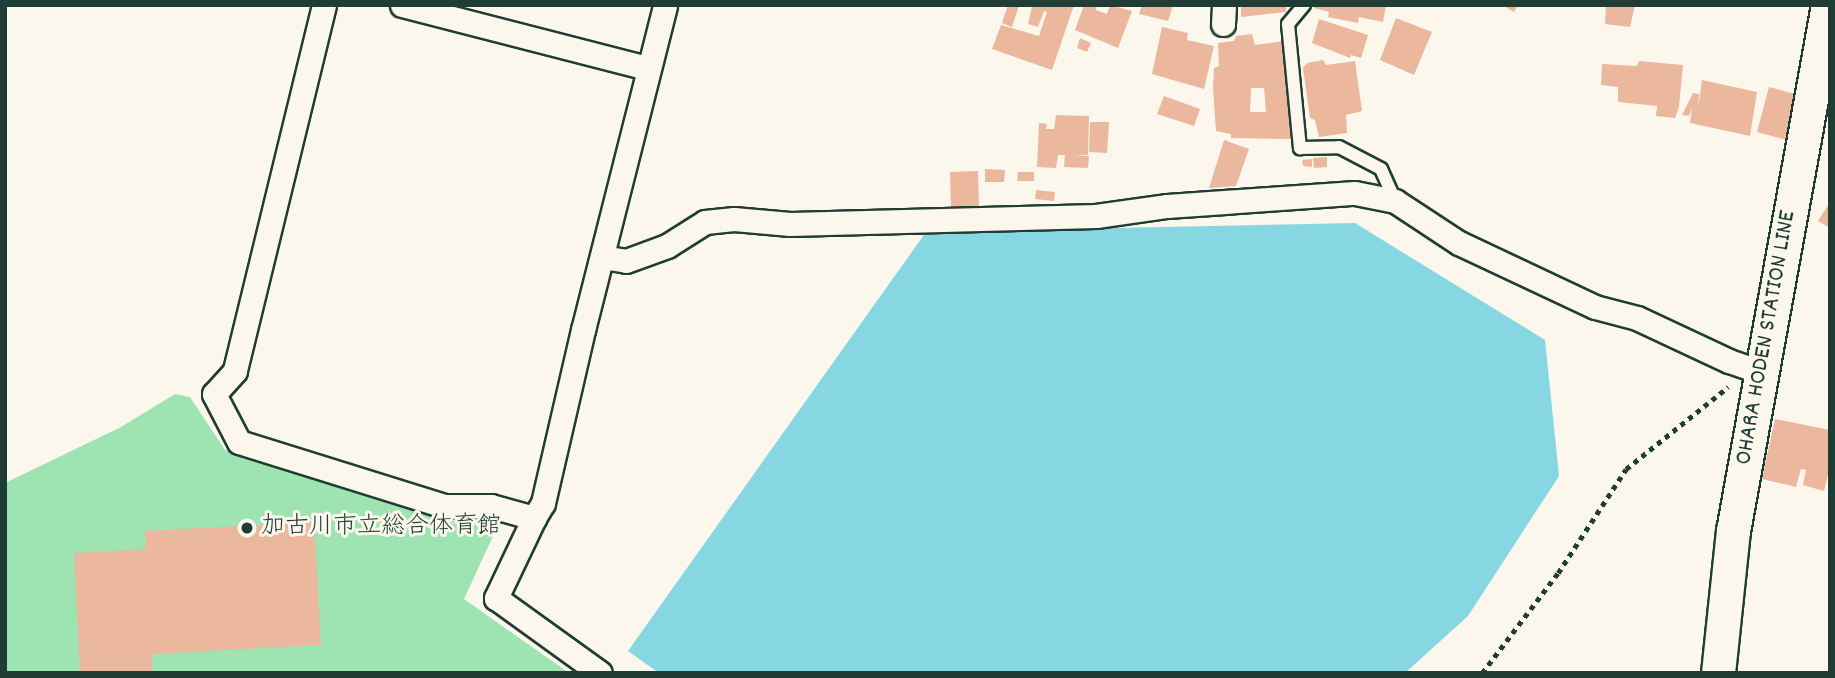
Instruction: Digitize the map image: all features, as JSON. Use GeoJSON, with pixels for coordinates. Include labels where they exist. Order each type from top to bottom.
{"type":"FeatureCollection","features":[{"type":"Feature","properties":{"kind":"main road","name":"OHARA HODEN STATION LINE"},"geometry":{"type":"LineString","coordinates":[[1718,673],[1727,574],[1824,21]]}},
{"type":"Feature","properties":{"kind":"street"},"geometry":{"type":"LineString","coordinates":[[324,5],[235,371],[214,394],[239,442],[444,506],[491,506],[534,517]]}},
{"type":"Feature","properties":{"kind":"street"},"geometry":{"type":"LineString","coordinates":[[402,5],[647,68]]}},
{"type":"Feature","properties":{"kind":"street"},"geometry":{"type":"LineString","coordinates":[[600,673],[496,598],[543,503],[647,68],[665,5]]}},
{"type":"Feature","properties":{"kind":"street"},"geometry":{"type":"LineString","coordinates":[[602,257],[626,261],[667,246],[705,222],[734,219],[790,224],[1096,216],[1167,206],[1355,193],[1395,201],[1459,243],[1595,307],[1637,318],[1729,362],[1761,373]]}},
{"type":"Feature","properties":{"kind":"lane"},"geometry":{"type":"LineString","coordinates":[[1304,5],[1288,24],[1300,148],[1339,147],[1381,169],[1395,201]]}},
{"type":"Feature","properties":{"kind":"path"},"geometry":{"type":"LineString","coordinates":[[1482,673],[1558,573],[1626,470],[1733,383],[1761,373]]}},
{"type":"Feature","properties":{"kind":"green space","name":"加古川市立総合体育館"},"geometry":{"type":"Polygon","coordinates":[[[175,394],[190,397],[225,450],[442,517],[486,520],[493,536],[464,599],[569,673],[5,673],[5,483],[121,427],[175,394]]]}},
{"type":"Feature","properties":{"kind":"water"},"geometry":{"type":"Polygon","coordinates":[[[1355,223],[1545,340],[1559,476],[1468,616],[1405,673],[659,673],[628,651],[926,232],[1355,223]]]}},
{"type":"Feature","properties":{"kind":"building"},"geometry":{"type":"Polygon","coordinates":[[[1008,5],[1019,5],[1012,27],[1002,23],[1008,5]]]}},
{"type":"Feature","properties":{"kind":"building"},"geometry":{"type":"Polygon","coordinates":[[[1027,5],[1074,5],[1052,70],[992,49],[1001,25],[1039,36],[1047,12],[1044,11],[1038,27],[1028,24],[1032,7],[1027,5]]]}},
{"type":"Feature","properties":{"kind":"building"},"geometry":{"type":"Polygon","coordinates":[[[1084,5],[1097,5],[1096,10],[1107,14],[1110,5],[1132,11],[1118,48],[1075,30],[1084,5]]]}},
{"type":"Feature","properties":{"kind":"building"},"geometry":{"type":"Polygon","coordinates":[[[1142,5],[1173,5],[1168,21],[1139,14],[1142,5]]]}},
{"type":"Feature","properties":{"kind":"building"},"geometry":{"type":"Polygon","coordinates":[[[1241,5],[1286,5],[1286,12],[1241,17],[1241,5]]]}},
{"type":"Feature","properties":{"kind":"building"},"geometry":{"type":"Polygon","coordinates":[[[1314,5],[1386,5],[1383,22],[1359,17],[1358,23],[1328,17],[1329,12],[1314,8],[1314,5]]]}},
{"type":"Feature","properties":{"kind":"building"},"geometry":{"type":"Polygon","coordinates":[[[1502,5],[1518,5],[1514,12],[1502,5]]]}},
{"type":"Feature","properties":{"kind":"building"},"geometry":{"type":"Polygon","coordinates":[[[1606,5],[1635,5],[1630,27],[1605,24],[1606,5]]]}},
{"type":"Feature","properties":{"kind":"building"},"geometry":{"type":"Polygon","coordinates":[[[1396,18],[1432,32],[1414,75],[1380,60],[1396,18]]]}},
{"type":"Feature","properties":{"kind":"building"},"geometry":{"type":"Polygon","coordinates":[[[1319,19],[1368,35],[1361,58],[1351,55],[1350,58],[1312,43],[1319,19]]]}},
{"type":"Feature","properties":{"kind":"building"},"geometry":{"type":"Polygon","coordinates":[[[1162,27],[1188,33],[1187,40],[1214,46],[1204,89],[1152,74],[1162,27]]]}},
{"type":"Feature","properties":{"kind":"building"},"geometry":{"type":"Polygon","coordinates":[[[1252,34],[1255,45],[1284,41],[1293,139],[1231,138],[1231,134],[1216,131],[1213,88],[1214,68],[1219,66],[1218,43],[1234,41],[1236,36],[1252,34]],[[1251,88],[1250,112],[1266,112],[1264,88],[1251,88]]]}},
{"type":"Feature","properties":{"kind":"building"},"geometry":{"type":"Polygon","coordinates":[[[1080,38],[1091,43],[1087,52],[1077,48],[1080,38]]]}},
{"type":"Feature","properties":{"kind":"building"},"geometry":{"type":"Polygon","coordinates":[[[1323,60],[1326,65],[1355,61],[1362,111],[1346,115],[1347,133],[1319,137],[1315,120],[1310,118],[1303,68],[1307,63],[1323,60]]]}},
{"type":"Feature","properties":{"kind":"building"},"geometry":{"type":"Polygon","coordinates":[[[1639,61],[1683,65],[1679,107],[1675,118],[1656,116],[1657,106],[1618,102],[1618,87],[1601,85],[1602,64],[1637,66],[1639,61]]]}},
{"type":"Feature","properties":{"kind":"building"},"geometry":{"type":"Polygon","coordinates":[[[1702,80],[1757,92],[1750,136],[1690,123],[1692,108],[1689,116],[1682,115],[1693,93],[1699,94],[1698,109],[1702,80]]]}},
{"type":"Feature","properties":{"kind":"building"},"geometry":{"type":"Polygon","coordinates":[[[1769,87],[1798,95],[1787,140],[1757,132],[1769,87]]]}},
{"type":"Feature","properties":{"kind":"building"},"geometry":{"type":"Polygon","coordinates":[[[1164,96],[1200,109],[1194,126],[1157,114],[1164,96]]]}},
{"type":"Feature","properties":{"kind":"building"},"geometry":{"type":"Polygon","coordinates":[[[1056,115],[1089,116],[1088,155],[1073,155],[1089,156],[1088,168],[1064,167],[1065,155],[1058,155],[1056,168],[1037,167],[1039,123],[1047,124],[1046,129],[1054,129],[1056,115]]]}},
{"type":"Feature","properties":{"kind":"building"},"geometry":{"type":"Polygon","coordinates":[[[1090,122],[1109,122],[1107,153],[1089,152],[1090,122]]]}},
{"type":"Feature","properties":{"kind":"building"},"geometry":{"type":"Polygon","coordinates":[[[1224,140],[1249,149],[1236,186],[1209,188],[1224,140]]]}},
{"type":"Feature","properties":{"kind":"building"},"geometry":{"type":"Polygon","coordinates":[[[1327,157],[1327,167],[1314,168],[1313,158],[1327,157]]]}},
{"type":"Feature","properties":{"kind":"building"},"geometry":{"type":"Polygon","coordinates":[[[1312,159],[1312,167],[1303,166],[1302,160],[1312,159]]]}},
{"type":"Feature","properties":{"kind":"building"},"geometry":{"type":"Polygon","coordinates":[[[985,169],[1005,170],[1004,182],[985,182],[985,169]]]}},
{"type":"Feature","properties":{"kind":"building"},"geometry":{"type":"Polygon","coordinates":[[[978,171],[979,206],[951,207],[950,172],[978,171]]]}},
{"type":"Feature","properties":{"kind":"building"},"geometry":{"type":"Polygon","coordinates":[[[1018,172],[1034,172],[1034,181],[1017,181],[1018,172]]]}},
{"type":"Feature","properties":{"kind":"building"},"geometry":{"type":"Polygon","coordinates":[[[1036,190],[1055,192],[1054,201],[1035,199],[1036,190]]]}},
{"type":"Feature","properties":{"kind":"building"},"geometry":{"type":"Polygon","coordinates":[[[1830,202],[1830,228],[1818,221],[1830,202]]]}},
{"type":"Feature","properties":{"kind":"building"},"geometry":{"type":"Polygon","coordinates":[[[1775,419],[1830,430],[1830,466],[1824,491],[1803,485],[1806,470],[1801,469],[1796,487],[1762,479],[1775,419]]]}},
{"type":"Feature","properties":{"kind":"building"},"geometry":{"type":"Polygon","coordinates":[[[314,522],[321,645],[152,654],[152,673],[80,673],[74,553],[146,549],[145,531],[314,522]]]}},
{"type":"Feature","properties":{"kind":"place","name":"加古川市立総合体育館"},"geometry":{"type":"Point","coordinates":[247,528]}}]}
